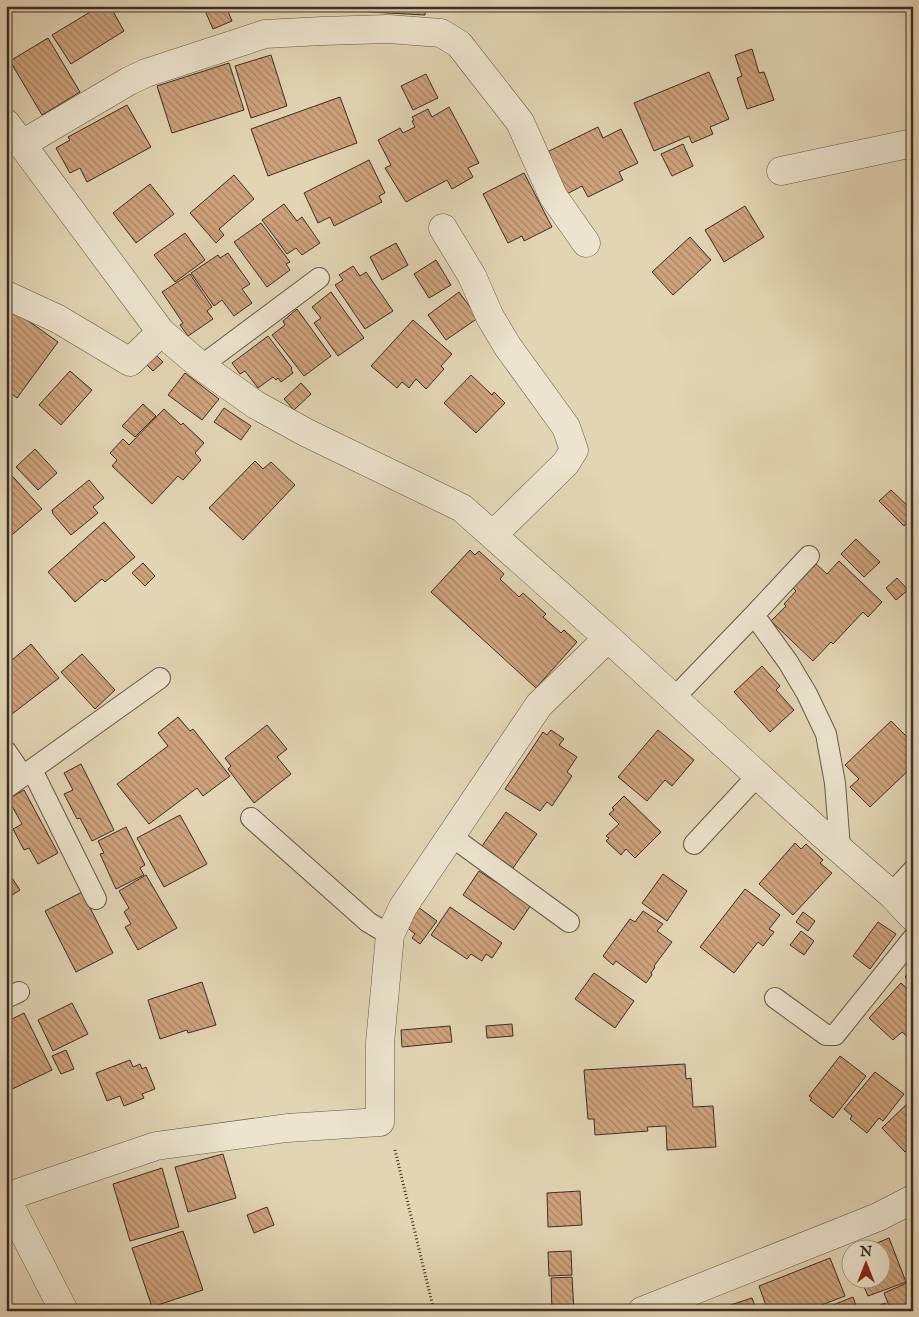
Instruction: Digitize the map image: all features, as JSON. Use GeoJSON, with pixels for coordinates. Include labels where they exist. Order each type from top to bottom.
{"type":"FeatureCollection","features":[{"type":"Feature","properties":{"kind":"street"},"geometry":{"type":"LineString","coordinates":[[586,243],[553,196],[520,122],[459,44],[440,33],[388,29],[265,34],[146,73],[14,134],[161,332],[201,366],[256,405],[307,433],[462,508],[608,638],[813,826],[891,894],[913,917]]}},
{"type":"Feature","properties":{"kind":"street"},"geometry":{"type":"LineString","coordinates":[[781,172],[913,142]]}},
{"type":"Feature","properties":{"kind":"street"},"geometry":{"type":"LineString","coordinates":[[443,228],[472,276],[490,317],[508,347],[566,427],[574,450],[566,463],[493,535]]}},
{"type":"Feature","properties":{"kind":"street"},"geometry":{"type":"LineString","coordinates":[[6,295],[58,319],[130,362],[161,332]]}},
{"type":"Feature","properties":{"kind":"street"},"geometry":{"type":"LineString","coordinates":[[64,1311],[6,1198],[156,1146],[287,1128],[380,1122],[380,1043],[390,935],[403,906],[539,705],[608,638]]}},
{"type":"Feature","properties":{"kind":"street"},"geometry":{"type":"LineString","coordinates":[[642,1311],[878,1216],[913,1199]]}},
{"type":"Feature","properties":{"kind":"lane"},"geometry":{"type":"LineString","coordinates":[[201,366],[319,278]]}},
{"type":"Feature","properties":{"kind":"lane"},"geometry":{"type":"LineString","coordinates":[[674,698],[809,556]]}},
{"type":"Feature","properties":{"kind":"lane"},"geometry":{"type":"LineString","coordinates":[[754,615],[788,662],[807,694],[826,734],[835,783],[840,848]]}},
{"type":"Feature","properties":{"kind":"lane"},"geometry":{"type":"LineString","coordinates":[[6,788],[160,678]]}},
{"type":"Feature","properties":{"kind":"lane"},"geometry":{"type":"LineString","coordinates":[[6,751],[28,773],[96,899]]}},
{"type":"Feature","properties":{"kind":"lane"},"geometry":{"type":"LineString","coordinates":[[694,844],[758,775]]}},
{"type":"Feature","properties":{"kind":"lane"},"geometry":{"type":"LineString","coordinates":[[251,818],[368,922],[390,935]]}},
{"type":"Feature","properties":{"kind":"lane"},"geometry":{"type":"LineString","coordinates":[[451,836],[570,922]]}},
{"type":"Feature","properties":{"kind":"lane"},"geometry":{"type":"LineString","coordinates":[[891,894],[913,870]]}},
{"type":"Feature","properties":{"kind":"lane"},"geometry":{"type":"LineString","coordinates":[[775,998],[826,1034],[835,1034],[913,938]]}},
{"type":"Feature","properties":{"kind":"path"},"geometry":{"type":"LineString","coordinates":[[380,1122],[391,1133],[434,1311]]}},
{"type":"Feature","properties":{"kind":"building"},"geometry":{"type":"Polygon","coordinates":[[[100,6],[110,6],[124,31],[71,64],[52,35],[100,6]]]}},
{"type":"Feature","properties":{"kind":"building"},"geometry":{"type":"Polygon","coordinates":[[[203,6],[233,6],[227,9],[232,21],[213,29],[203,6]]]}},
{"type":"Feature","properties":{"kind":"building"},"geometry":{"type":"Polygon","coordinates":[[[370,6],[426,6],[425,15],[369,12],[370,6]]]}},
{"type":"Feature","properties":{"kind":"building"},"geometry":{"type":"Polygon","coordinates":[[[48,38],[80,92],[42,115],[10,61],[48,38]]]}},
{"type":"Feature","properties":{"kind":"building"},"geometry":{"type":"Polygon","coordinates":[[[752,49],[759,73],[764,72],[774,100],[747,109],[737,78],[742,76],[735,55],[752,49]]]}},
{"type":"Feature","properties":{"kind":"building"},"geometry":{"type":"Polygon","coordinates":[[[271,55],[287,106],[251,118],[235,66],[271,55]]]}},
{"type":"Feature","properties":{"kind":"building"},"geometry":{"type":"Polygon","coordinates":[[[229,63],[244,110],[172,133],[157,86],[229,63]]]}},
{"type":"Feature","properties":{"kind":"building"},"geometry":{"type":"Polygon","coordinates":[[[709,72],[729,119],[710,127],[713,134],[692,143],[689,136],[654,151],[634,103],[709,72]]]}},
{"type":"Feature","properties":{"kind":"building"},"geometry":{"type":"Polygon","coordinates":[[[426,74],[438,98],[413,110],[401,86],[426,74]]]}},
{"type":"Feature","properties":{"kind":"building"},"geometry":{"type":"Polygon","coordinates":[[[340,97],[357,143],[268,176],[251,129],[340,97]]]}},
{"type":"Feature","properties":{"kind":"building"},"geometry":{"type":"Polygon","coordinates":[[[127,105],[151,147],[87,182],[80,168],[70,173],[56,148],[70,140],[68,137],[127,105]]]}},
{"type":"Feature","properties":{"kind":"building"},"geometry":{"type":"Polygon","coordinates":[[[449,107],[479,163],[468,168],[473,177],[452,189],[447,180],[406,202],[385,168],[391,165],[378,140],[400,128],[403,133],[415,127],[412,117],[428,109],[432,117],[449,107]]]}},
{"type":"Feature","properties":{"kind":"building"},"geometry":{"type":"Polygon","coordinates":[[[598,127],[603,138],[621,129],[638,163],[619,172],[623,180],[588,197],[582,186],[563,196],[543,154],[598,127]]]}},
{"type":"Feature","properties":{"kind":"building"},"geometry":{"type":"Polygon","coordinates":[[[683,144],[693,166],[672,176],[661,154],[683,144]]]}},
{"type":"Feature","properties":{"kind":"building"},"geometry":{"type":"Polygon","coordinates":[[[369,160],[385,193],[379,196],[382,202],[334,226],[330,217],[318,223],[304,193],[369,160]]]}},
{"type":"Feature","properties":{"kind":"building"},"geometry":{"type":"Polygon","coordinates":[[[524,173],[552,227],[524,241],[522,236],[508,243],[483,194],[524,173]]]}},
{"type":"Feature","properties":{"kind":"building"},"geometry":{"type":"Polygon","coordinates":[[[234,175],[254,199],[219,229],[224,235],[216,243],[190,213],[234,175]]]}},
{"type":"Feature","properties":{"kind":"building"},"geometry":{"type":"Polygon","coordinates":[[[150,184],[174,214],[136,243],[113,213],[150,184]]]}},
{"type":"Feature","properties":{"kind":"building"},"geometry":{"type":"Polygon","coordinates":[[[284,204],[297,221],[302,217],[320,243],[302,255],[296,248],[287,254],[262,220],[284,204]]]}},
{"type":"Feature","properties":{"kind":"building"},"geometry":{"type":"Polygon","coordinates":[[[745,206],[764,237],[724,262],[705,230],[745,206]]]}},
{"type":"Feature","properties":{"kind":"building"},"geometry":{"type":"Polygon","coordinates":[[[261,223],[290,262],[286,264],[290,270],[267,287],[234,242],[261,223]]]}},
{"type":"Feature","properties":{"kind":"building"},"geometry":{"type":"Polygon","coordinates":[[[185,233],[205,260],[175,282],[154,255],[185,233]]]}},
{"type":"Feature","properties":{"kind":"building"},"geometry":{"type":"Polygon","coordinates":[[[690,237],[711,260],[673,295],[652,272],[690,237]]]}},
{"type":"Feature","properties":{"kind":"building"},"geometry":{"type":"Polygon","coordinates":[[[396,243],[408,265],[382,280],[370,257],[396,243]]]}},
{"type":"Feature","properties":{"kind":"building"},"geometry":{"type":"Polygon","coordinates":[[[228,253],[250,284],[242,289],[252,303],[234,316],[222,300],[214,306],[191,273],[218,255],[220,258],[228,253]]]}},
{"type":"Feature","properties":{"kind":"building"},"geometry":{"type":"Polygon","coordinates":[[[436,260],[451,285],[429,298],[414,274],[436,260]]]}},
{"type":"Feature","properties":{"kind":"building"},"geometry":{"type":"Polygon","coordinates":[[[353,266],[360,276],[366,272],[393,311],[365,329],[335,285],[343,280],[339,275],[353,266]]]}},
{"type":"Feature","properties":{"kind":"building"},"geometry":{"type":"Polygon","coordinates":[[[190,274],[212,307],[207,311],[213,319],[188,336],[180,325],[183,323],[162,292],[190,274]]]}},
{"type":"Feature","properties":{"kind":"building"},"geometry":{"type":"Polygon","coordinates":[[[331,292],[364,338],[338,356],[314,323],[321,318],[312,307],[331,292]]]}},
{"type":"Feature","properties":{"kind":"building"},"geometry":{"type":"Polygon","coordinates":[[[459,292],[478,318],[446,340],[428,315],[459,292]]]}},
{"type":"Feature","properties":{"kind":"building"},"geometry":{"type":"Polygon","coordinates":[[[6,305],[58,342],[17,398],[6,390],[6,305]]]}},
{"type":"Feature","properties":{"kind":"building"},"geometry":{"type":"Polygon","coordinates":[[[297,309],[331,356],[304,376],[272,335],[285,325],[283,321],[297,309]]]}},
{"type":"Feature","properties":{"kind":"building"},"geometry":{"type":"Polygon","coordinates":[[[413,320],[452,354],[441,366],[444,369],[426,389],[416,379],[409,388],[402,382],[397,388],[371,366],[413,320]]]}},
{"type":"Feature","properties":{"kind":"building"},"geometry":{"type":"Polygon","coordinates":[[[268,336],[292,368],[293,373],[281,382],[278,378],[276,380],[273,377],[258,388],[245,371],[240,374],[232,363],[268,336]]]}},
{"type":"Feature","properties":{"kind":"building"},"geometry":{"type":"Polygon","coordinates":[[[154,353],[163,362],[153,371],[145,363],[154,353]]]}},
{"type":"Feature","properties":{"kind":"building"},"geometry":{"type":"Polygon","coordinates":[[[70,371],[92,390],[61,425],[39,405],[70,371]]]}},
{"type":"Feature","properties":{"kind":"building"},"geometry":{"type":"Polygon","coordinates":[[[185,373],[219,399],[202,420],[168,395],[185,373]]]}},
{"type":"Feature","properties":{"kind":"building"},"geometry":{"type":"Polygon","coordinates":[[[471,375],[492,395],[494,392],[505,403],[476,433],[444,403],[471,375]]]}},
{"type":"Feature","properties":{"kind":"building"},"geometry":{"type":"Polygon","coordinates":[[[301,383],[311,394],[294,410],[284,399],[301,383]]]}},
{"type":"Feature","properties":{"kind":"building"},"geometry":{"type":"Polygon","coordinates":[[[143,404],[156,416],[135,437],[122,426],[143,404]]]}},
{"type":"Feature","properties":{"kind":"building"},"geometry":{"type":"Polygon","coordinates":[[[224,408],[251,426],[241,440],[214,422],[224,408]]]}},
{"type":"Feature","properties":{"kind":"building"},"geometry":{"type":"Polygon","coordinates":[[[164,409],[181,425],[183,423],[204,443],[195,453],[201,460],[183,480],[178,476],[152,504],[112,466],[117,460],[110,453],[123,439],[129,445],[164,409]]]}},
{"type":"Feature","properties":{"kind":"building"},"geometry":{"type":"Polygon","coordinates":[[[35,449],[57,473],[38,490],[16,467],[35,449]]]}},
{"type":"Feature","properties":{"kind":"building"},"geometry":{"type":"Polygon","coordinates":[[[255,461],[263,469],[271,462],[295,485],[243,540],[209,508],[255,461]]]}},
{"type":"Feature","properties":{"kind":"building"},"geometry":{"type":"Polygon","coordinates":[[[6,469],[42,509],[6,540],[6,469]]]}},
{"type":"Feature","properties":{"kind":"building"},"geometry":{"type":"Polygon","coordinates":[[[89,480],[104,498],[93,507],[98,513],[71,535],[53,514],[52,510],[89,480]]]}},
{"type":"Feature","properties":{"kind":"building"},"geometry":{"type":"Polygon","coordinates":[[[891,490],[913,511],[913,516],[904,526],[879,501],[891,490]]]}},
{"type":"Feature","properties":{"kind":"building"},"geometry":{"type":"Polygon","coordinates":[[[104,522],[135,557],[105,582],[102,579],[75,602],[48,572],[104,522]]]}},
{"type":"Feature","properties":{"kind":"building"},"geometry":{"type":"Polygon","coordinates":[[[856,539],[880,562],[864,577],[841,554],[856,539]]]}},
{"type":"Feature","properties":{"kind":"building"},"geometry":{"type":"Polygon","coordinates":[[[470,550],[475,555],[479,551],[504,574],[500,579],[519,597],[523,593],[546,614],[543,617],[561,633],[564,630],[577,642],[536,688],[431,592],[470,550]]]}},
{"type":"Feature","properties":{"kind":"building"},"geometry":{"type":"Polygon","coordinates":[[[839,561],[882,602],[868,617],[863,612],[833,644],[831,642],[813,661],[771,621],[786,606],[784,604],[796,591],[793,588],[816,564],[827,574],[839,561]]]}},
{"type":"Feature","properties":{"kind":"building"},"geometry":{"type":"Polygon","coordinates":[[[143,563],[155,576],[145,586],[132,573],[143,563]]]}},
{"type":"Feature","properties":{"kind":"building"},"geometry":{"type":"Polygon","coordinates":[[[897,578],[908,590],[896,600],[886,588],[897,578]]]}},
{"type":"Feature","properties":{"kind":"building"},"geometry":{"type":"Polygon","coordinates":[[[31,644],[59,678],[12,714],[6,707],[6,665],[31,644]]]}},
{"type":"Feature","properties":{"kind":"building"},"geometry":{"type":"Polygon","coordinates":[[[82,654],[115,690],[95,709],[61,672],[82,654]]]}},
{"type":"Feature","properties":{"kind":"building"},"geometry":{"type":"Polygon","coordinates":[[[762,666],[780,686],[776,690],[794,710],[770,732],[734,692],[762,666]]]}},
{"type":"Feature","properties":{"kind":"building"},"geometry":{"type":"Polygon","coordinates":[[[178,717],[190,731],[193,729],[230,776],[203,796],[197,788],[149,824],[117,784],[168,746],[158,733],[178,717]]]}},
{"type":"Feature","properties":{"kind":"building"},"geometry":{"type":"Polygon","coordinates":[[[891,721],[913,743],[913,766],[870,807],[850,787],[859,779],[845,765],[891,721]]]}},
{"type":"Feature","properties":{"kind":"building"},"geometry":{"type":"Polygon","coordinates":[[[267,725],[287,749],[277,757],[291,774],[254,803],[228,769],[231,766],[225,758],[267,725]]]}},
{"type":"Feature","properties":{"kind":"building"},"geometry":{"type":"Polygon","coordinates":[[[551,730],[564,739],[559,745],[577,757],[567,772],[572,776],[552,806],[547,802],[540,811],[505,789],[543,732],[547,735],[551,730]]]}},
{"type":"Feature","properties":{"kind":"building"},"geometry":{"type":"Polygon","coordinates":[[[658,730],[694,760],[672,786],[665,780],[647,801],[618,777],[658,730]]]}},
{"type":"Feature","properties":{"kind":"building"},"geometry":{"type":"Polygon","coordinates":[[[81,764],[114,830],[92,841],[80,818],[77,819],[64,794],[73,790],[64,773],[81,764]]]}},
{"type":"Feature","properties":{"kind":"building"},"geometry":{"type":"Polygon","coordinates":[[[24,790],[58,853],[38,864],[29,848],[24,850],[13,829],[22,824],[8,799],[24,790]]]}},
{"type":"Feature","properties":{"kind":"building"},"geometry":{"type":"Polygon","coordinates":[[[624,796],[661,832],[635,858],[626,849],[621,855],[606,841],[609,838],[606,836],[619,824],[609,814],[614,810],[612,808],[624,796]]]}},
{"type":"Feature","properties":{"kind":"building"},"geometry":{"type":"Polygon","coordinates":[[[506,812],[537,834],[513,868],[482,846],[506,812]]]}},
{"type":"Feature","properties":{"kind":"building"},"geometry":{"type":"Polygon","coordinates":[[[180,815],[207,864],[164,887],[137,838],[180,815]]]}},
{"type":"Feature","properties":{"kind":"building"},"geometry":{"type":"Polygon","coordinates":[[[126,827],[145,865],[140,868],[144,875],[116,889],[100,854],[104,853],[98,841],[126,827]]]}},
{"type":"Feature","properties":{"kind":"building"},"geometry":{"type":"Polygon","coordinates":[[[795,843],[801,849],[806,844],[823,860],[820,863],[832,873],[793,915],[759,884],[795,843]]]}},
{"type":"Feature","properties":{"kind":"building"},"geometry":{"type":"Polygon","coordinates":[[[6,869],[20,890],[6,899],[6,869]]]}},
{"type":"Feature","properties":{"kind":"building"},"geometry":{"type":"Polygon","coordinates":[[[479,871],[531,905],[514,930],[463,895],[479,871]]]}},
{"type":"Feature","properties":{"kind":"building"},"geometry":{"type":"Polygon","coordinates":[[[663,874],[687,891],[667,921],[642,903],[663,874]]]}},
{"type":"Feature","properties":{"kind":"building"},"geometry":{"type":"Polygon","coordinates":[[[146,875],[177,928],[138,950],[125,927],[131,924],[124,912],[129,908],[119,891],[146,875]]]}},
{"type":"Feature","properties":{"kind":"building"},"geometry":{"type":"Polygon","coordinates":[[[745,889],[780,915],[769,929],[774,932],[763,946],[758,942],[734,973],[700,947],[745,889]]]}},
{"type":"Feature","properties":{"kind":"building"},"geometry":{"type":"Polygon","coordinates":[[[82,892],[113,953],[76,972],[45,911],[82,892]]]}},
{"type":"Feature","properties":{"kind":"building"},"geometry":{"type":"Polygon","coordinates":[[[418,907],[437,921],[420,944],[412,938],[415,934],[404,925],[418,907]]]}},
{"type":"Feature","properties":{"kind":"building"},"geometry":{"type":"Polygon","coordinates":[[[450,907],[502,943],[492,958],[486,954],[482,961],[471,954],[467,959],[431,935],[450,907]]]}},
{"type":"Feature","properties":{"kind":"building"},"geometry":{"type":"Polygon","coordinates":[[[643,911],[663,924],[657,931],[672,942],[654,966],[652,975],[646,983],[616,961],[613,965],[603,956],[630,919],[635,922],[643,911]]]}},
{"type":"Feature","properties":{"kind":"building"},"geometry":{"type":"Polygon","coordinates":[[[803,912],[815,921],[808,931],[796,922],[803,912]]]}},
{"type":"Feature","properties":{"kind":"building"},"geometry":{"type":"Polygon","coordinates":[[[878,922],[896,934],[870,969],[853,956],[878,922]]]}},
{"type":"Feature","properties":{"kind":"building"},"geometry":{"type":"Polygon","coordinates":[[[801,931],[814,941],[804,955],[790,945],[801,931]]]}},
{"type":"Feature","properties":{"kind":"building"},"geometry":{"type":"Polygon","coordinates":[[[913,969],[913,985],[905,977],[913,969]]]}},
{"type":"Feature","properties":{"kind":"building"},"geometry":{"type":"Polygon","coordinates":[[[594,973],[634,1001],[615,1028],[575,999],[594,973]]]}},
{"type":"Feature","properties":{"kind":"building"},"geometry":{"type":"Polygon","coordinates":[[[202,982],[216,1025],[188,1033],[187,1030],[160,1039],[148,1000],[202,982]]]}},
{"type":"Feature","properties":{"kind":"building"},"geometry":{"type":"Polygon","coordinates":[[[901,983],[913,994],[913,1042],[902,1032],[893,1040],[869,1018],[901,983]]]}},
{"type":"Feature","properties":{"kind":"building"},"geometry":{"type":"Polygon","coordinates":[[[72,1003],[88,1034],[53,1051],[38,1020],[72,1003]]]}},
{"type":"Feature","properties":{"kind":"building"},"geometry":{"type":"Polygon","coordinates":[[[24,1013],[52,1070],[6,1092],[6,1022],[24,1013]]]}},
{"type":"Feature","properties":{"kind":"building"},"geometry":{"type":"Polygon","coordinates":[[[512,1024],[513,1036],[487,1038],[486,1026],[512,1024]]]}},
{"type":"Feature","properties":{"kind":"building"},"geometry":{"type":"Polygon","coordinates":[[[450,1026],[452,1042],[402,1047],[401,1030],[450,1026]]]}},
{"type":"Feature","properties":{"kind":"building"},"geometry":{"type":"Polygon","coordinates":[[[66,1050],[74,1069],[61,1074],[52,1056],[66,1050]]]}},
{"type":"Feature","properties":{"kind":"building"},"geometry":{"type":"Polygon","coordinates":[[[840,1056],[866,1076],[833,1118],[810,1100],[812,1098],[809,1096],[840,1056]]]}},
{"type":"Feature","properties":{"kind":"building"},"geometry":{"type":"Polygon","coordinates":[[[130,1060],[133,1067],[140,1064],[142,1069],[146,1067],[155,1089],[142,1094],[144,1098],[124,1106],[120,1096],[107,1101],[96,1073],[130,1060]]]}},
{"type":"Feature","properties":{"kind":"building"},"geometry":{"type":"Polygon","coordinates":[[[685,1064],[686,1079],[691,1078],[693,1107],[713,1106],[716,1147],[667,1150],[666,1126],[647,1127],[648,1131],[595,1135],[594,1119],[588,1119],[584,1070],[685,1064]]]}},
{"type":"Feature","properties":{"kind":"building"},"geometry":{"type":"Polygon","coordinates":[[[875,1072],[904,1094],[883,1121],[879,1118],[867,1133],[850,1119],[852,1116],[844,1109],[875,1072]]]}},
{"type":"Feature","properties":{"kind":"building"},"geometry":{"type":"Polygon","coordinates":[[[911,1100],[913,1102],[913,1150],[910,1147],[905,1152],[882,1128],[911,1100]]]}},
{"type":"Feature","properties":{"kind":"building"},"geometry":{"type":"Polygon","coordinates":[[[223,1154],[236,1198],[188,1212],[175,1167],[223,1154]]]}},
{"type":"Feature","properties":{"kind":"building"},"geometry":{"type":"Polygon","coordinates":[[[162,1168],[179,1227],[130,1241],[113,1184],[162,1168]]]}},
{"type":"Feature","properties":{"kind":"building"},"geometry":{"type":"Polygon","coordinates":[[[580,1191],[582,1225],[548,1227],[547,1193],[580,1191]]]}},
{"type":"Feature","properties":{"kind":"building"},"geometry":{"type":"Polygon","coordinates":[[[267,1207],[274,1225],[254,1233],[247,1215],[267,1207]]]}},
{"type":"Feature","properties":{"kind":"building"},"geometry":{"type":"Polygon","coordinates":[[[183,1231],[203,1290],[152,1307],[132,1248],[183,1231]]]}},
{"type":"Feature","properties":{"kind":"building"},"geometry":{"type":"Polygon","coordinates":[[[892,1246],[906,1282],[892,1287],[892,1246]]]}},
{"type":"Feature","properties":{"kind":"building"},"geometry":{"type":"Polygon","coordinates":[[[571,1251],[572,1275],[549,1276],[548,1252],[571,1251]]]}},
{"type":"Feature","properties":{"kind":"building"},"geometry":{"type":"Polygon","coordinates":[[[830,1258],[845,1296],[806,1311],[768,1311],[759,1286],[830,1258]]]}},
{"type":"Feature","properties":{"kind":"building"},"geometry":{"type":"Polygon","coordinates":[[[572,1277],[574,1311],[552,1311],[551,1278],[572,1277]]]}},
{"type":"Feature","properties":{"kind":"building"},"geometry":{"type":"Polygon","coordinates":[[[907,1283],[913,1304],[891,1311],[884,1293],[907,1283]]]}},
{"type":"Feature","properties":{"kind":"building"},"geometry":{"type":"Polygon","coordinates":[[[865,1290],[884,1290],[868,1296],[865,1290]]]}},
{"type":"Feature","properties":{"kind":"building"},"geometry":{"type":"Polygon","coordinates":[[[853,1297],[858,1311],[818,1311],[853,1297]]]}},
{"type":"Feature","properties":{"kind":"building"},"geometry":{"type":"Polygon","coordinates":[[[752,1298],[757,1311],[712,1311],[752,1298]]]}},
{"type":"Feature","properties":{"kind":"building"},"geometry":{"type":"Polygon","coordinates":[[[885,1303],[888,1311],[867,1311],[885,1303]]]}}]}
